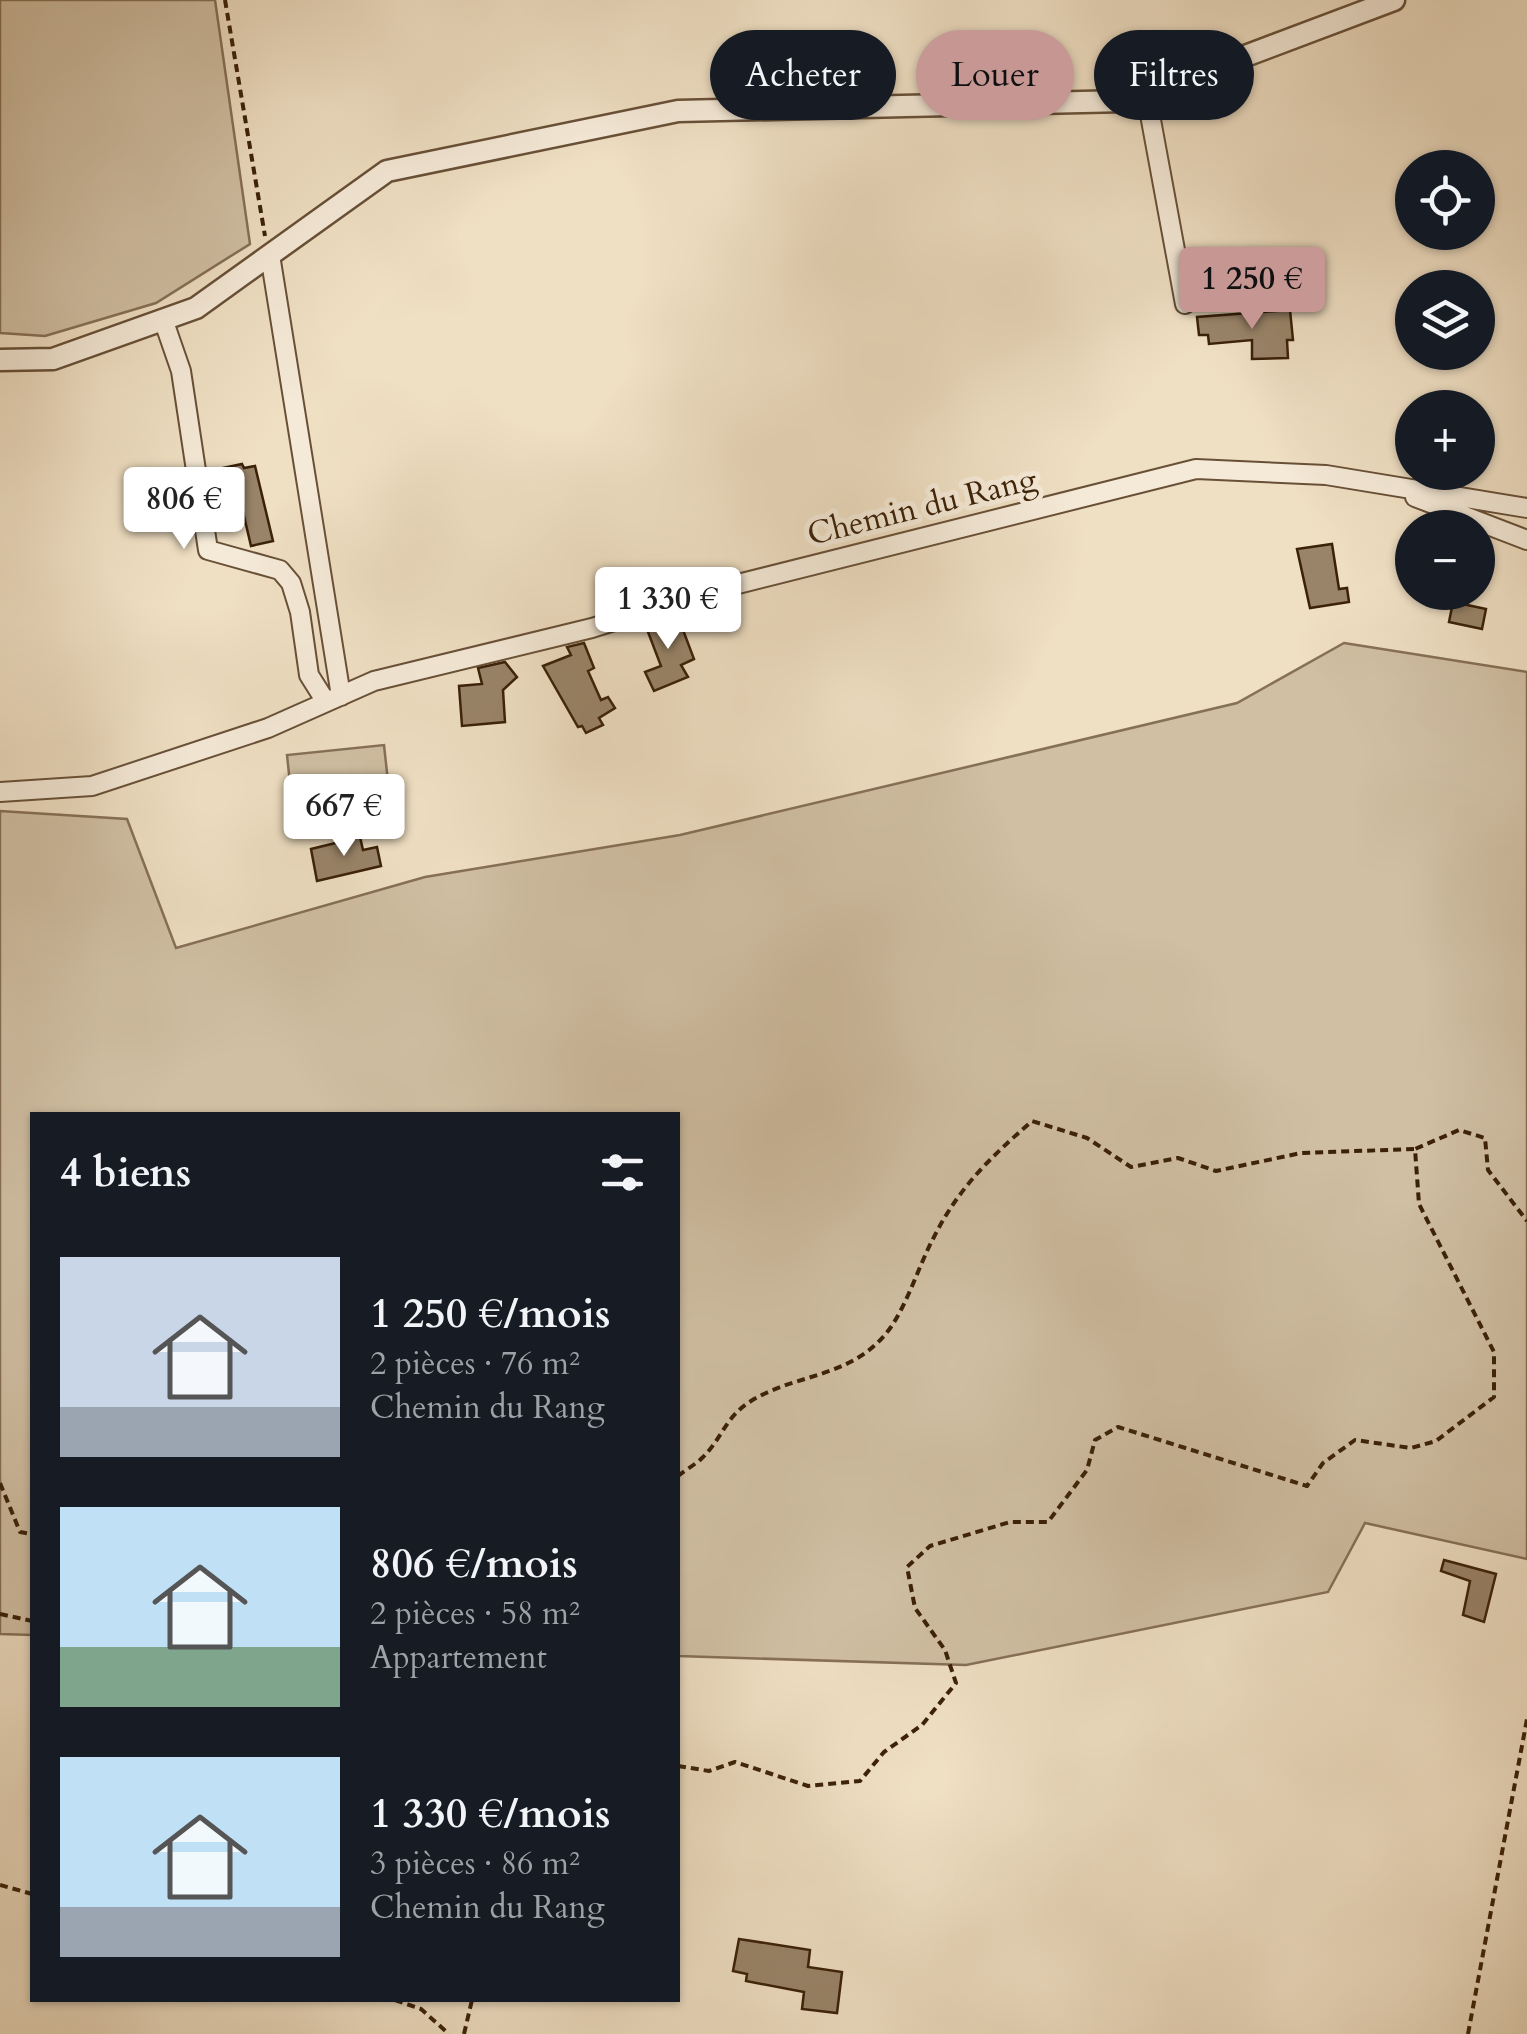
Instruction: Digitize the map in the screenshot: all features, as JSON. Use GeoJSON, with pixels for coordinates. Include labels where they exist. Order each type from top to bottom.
{"type":"FeatureCollection","features":[{"type":"Feature","properties":{"kind":"street"},"geometry":{"type":"LineString","coordinates":[[1254,52],[1394,0]]}},
{"type":"Feature","properties":{"kind":"street"},"geometry":{"type":"LineString","coordinates":[[0,360],[53,359],[196,308],[387,171],[678,111],[1094,102]]}},
{"type":"Feature","properties":{"kind":"street"},"geometry":{"type":"LineString","coordinates":[[1151,120],[1185,304]]}},
{"type":"Feature","properties":{"kind":"street"},"geometry":{"type":"LineString","coordinates":[[270,255],[334,699]]}},
{"type":"Feature","properties":{"kind":"street"},"geometry":{"type":"LineString","coordinates":[[164,320],[181,371],[208,550],[280,570],[290,583],[300,612],[309,676],[334,699]]}},
{"type":"Feature","properties":{"kind":"street","name":"Chemin du Rang"},"geometry":{"type":"LineString","coordinates":[[0,792],[92,786],[268,728],[374,681],[592,628],[710,590],[1196,470],[1326,475],[1395,486]]}},
{"type":"Feature","properties":{"kind":"street"},"geometry":{"type":"LineString","coordinates":[[1403,490],[1526,540]]}},
{"type":"Feature","properties":{"kind":"street","name":"Chemin du Rang"},"geometry":{"type":"LineString","coordinates":[[1416,490],[1527,508]]}},
{"type":"Feature","properties":{"kind":"path"},"geometry":{"type":"LineString","coordinates":[[225,0],[270,255]]}},
{"type":"Feature","properties":{"kind":"path"},"geometry":{"type":"LineString","coordinates":[[680,1474],[704,1456],[726,1420],[753,1400],[819,1378],[854,1360],[884,1334],[935,1233],[976,1170],[1032,1121],[1086,1138],[1130,1168],[1178,1158],[1216,1171],[1302,1153],[1416,1148],[1459,1130],[1485,1138],[1488,1170],[1527,1221]]}},
{"type":"Feature","properties":{"kind":"path"},"geometry":{"type":"LineString","coordinates":[[680,1766],[709,1771],[735,1762],[808,1786],[860,1781],[884,1752],[922,1724],[956,1684],[945,1650],[914,1608],[907,1567],[930,1546],[1010,1522],[1048,1522],[1087,1470],[1095,1440],[1118,1426],[1307,1486],[1324,1462],[1355,1440],[1412,1448],[1436,1441],[1473,1416],[1494,1397],[1494,1352],[1419,1204],[1416,1148]]}},
{"type":"Feature","properties":{"kind":"path"},"geometry":{"type":"LineString","coordinates":[[0,1483],[20,1532],[30,1534]]}},
{"type":"Feature","properties":{"kind":"path"},"geometry":{"type":"LineString","coordinates":[[0,1614],[30,1621]]}},
{"type":"Feature","properties":{"kind":"path"},"geometry":{"type":"LineString","coordinates":[[1468,2034],[1527,1719]]}},
{"type":"Feature","properties":{"kind":"path"},"geometry":{"type":"LineString","coordinates":[[0,1885],[30,1893]]}},
{"type":"Feature","properties":{"kind":"path"},"geometry":{"type":"LineString","coordinates":[[401,2002],[421,2009],[450,2034]]}},
{"type":"Feature","properties":{"kind":"path"},"geometry":{"type":"LineString","coordinates":[[464,2034],[472,2002]]}},
{"type":"Feature","properties":{"kind":"shaded area"},"geometry":{"type":"Polygon","coordinates":[[[0,0],[215,0],[250,244],[156,303],[45,336],[0,333],[0,0]]]}},
{"type":"Feature","properties":{"kind":"shaded area"},"geometry":{"type":"Polygon","coordinates":[[[1344,643],[1527,672],[1527,1559],[1365,1523],[1328,1592],[966,1665],[680,1656],[680,1112],[30,1112],[30,1635],[0,1634],[0,811],[127,819],[176,948],[425,877],[680,835],[1237,703],[1344,643]]]}},
{"type":"Feature","properties":{"kind":"shaded area"},"geometry":{"type":"Polygon","coordinates":[[[384,745],[388,782],[291,793],[287,755],[384,745]]]}},
{"type":"Feature","properties":{"kind":"building"},"geometry":{"type":"Polygon","coordinates":[[[1290,310],[1293,340],[1287,340],[1288,358],[1252,359],[1252,340],[1209,344],[1208,335],[1199,335],[1197,317],[1290,310]]]}},
{"type":"Feature","properties":{"kind":"building"},"geometry":{"type":"Polygon","coordinates":[[[242,464],[244,468],[255,466],[273,541],[251,546],[240,499],[220,504],[213,500],[209,471],[242,464]]]}},
{"type":"Feature","properties":{"kind":"building"},"geometry":{"type":"Polygon","coordinates":[[[1332,544],[1339,589],[1347,588],[1349,602],[1310,608],[1297,549],[1332,544]]]}},
{"type":"Feature","properties":{"kind":"building"},"geometry":{"type":"Polygon","coordinates":[[[1451,610],[1486,610],[1482,629],[1449,622],[1451,610]]]}},
{"type":"Feature","properties":{"kind":"building"},"geometry":{"type":"Polygon","coordinates":[[[677,614],[694,659],[681,665],[688,677],[654,691],[645,672],[661,666],[645,624],[677,614]]]}},
{"type":"Feature","properties":{"kind":"building"},"geometry":{"type":"Polygon","coordinates":[[[584,643],[594,668],[588,671],[601,700],[608,697],[615,708],[599,718],[603,725],[586,733],[582,726],[578,727],[543,666],[571,655],[567,647],[584,643]]]}},
{"type":"Feature","properties":{"kind":"building"},"geometry":{"type":"Polygon","coordinates":[[[505,662],[517,677],[503,690],[505,722],[462,726],[459,686],[482,684],[478,668],[505,662]]]}},
{"type":"Feature","properties":{"kind":"building"},"geometry":{"type":"Polygon","coordinates":[[[360,837],[363,850],[377,847],[381,866],[317,881],[311,849],[360,837]]]}},
{"type":"Feature","properties":{"kind":"building"},"geometry":{"type":"Polygon","coordinates":[[[1444,1560],[1496,1574],[1484,1622],[1463,1615],[1470,1581],[1441,1571],[1444,1560]]]}},
{"type":"Feature","properties":{"kind":"building"},"geometry":{"type":"Polygon","coordinates":[[[739,1939],[810,1950],[808,1967],[842,1972],[837,2013],[802,2009],[804,1992],[746,1981],[747,1974],[733,1971],[739,1939]]]}}]}
